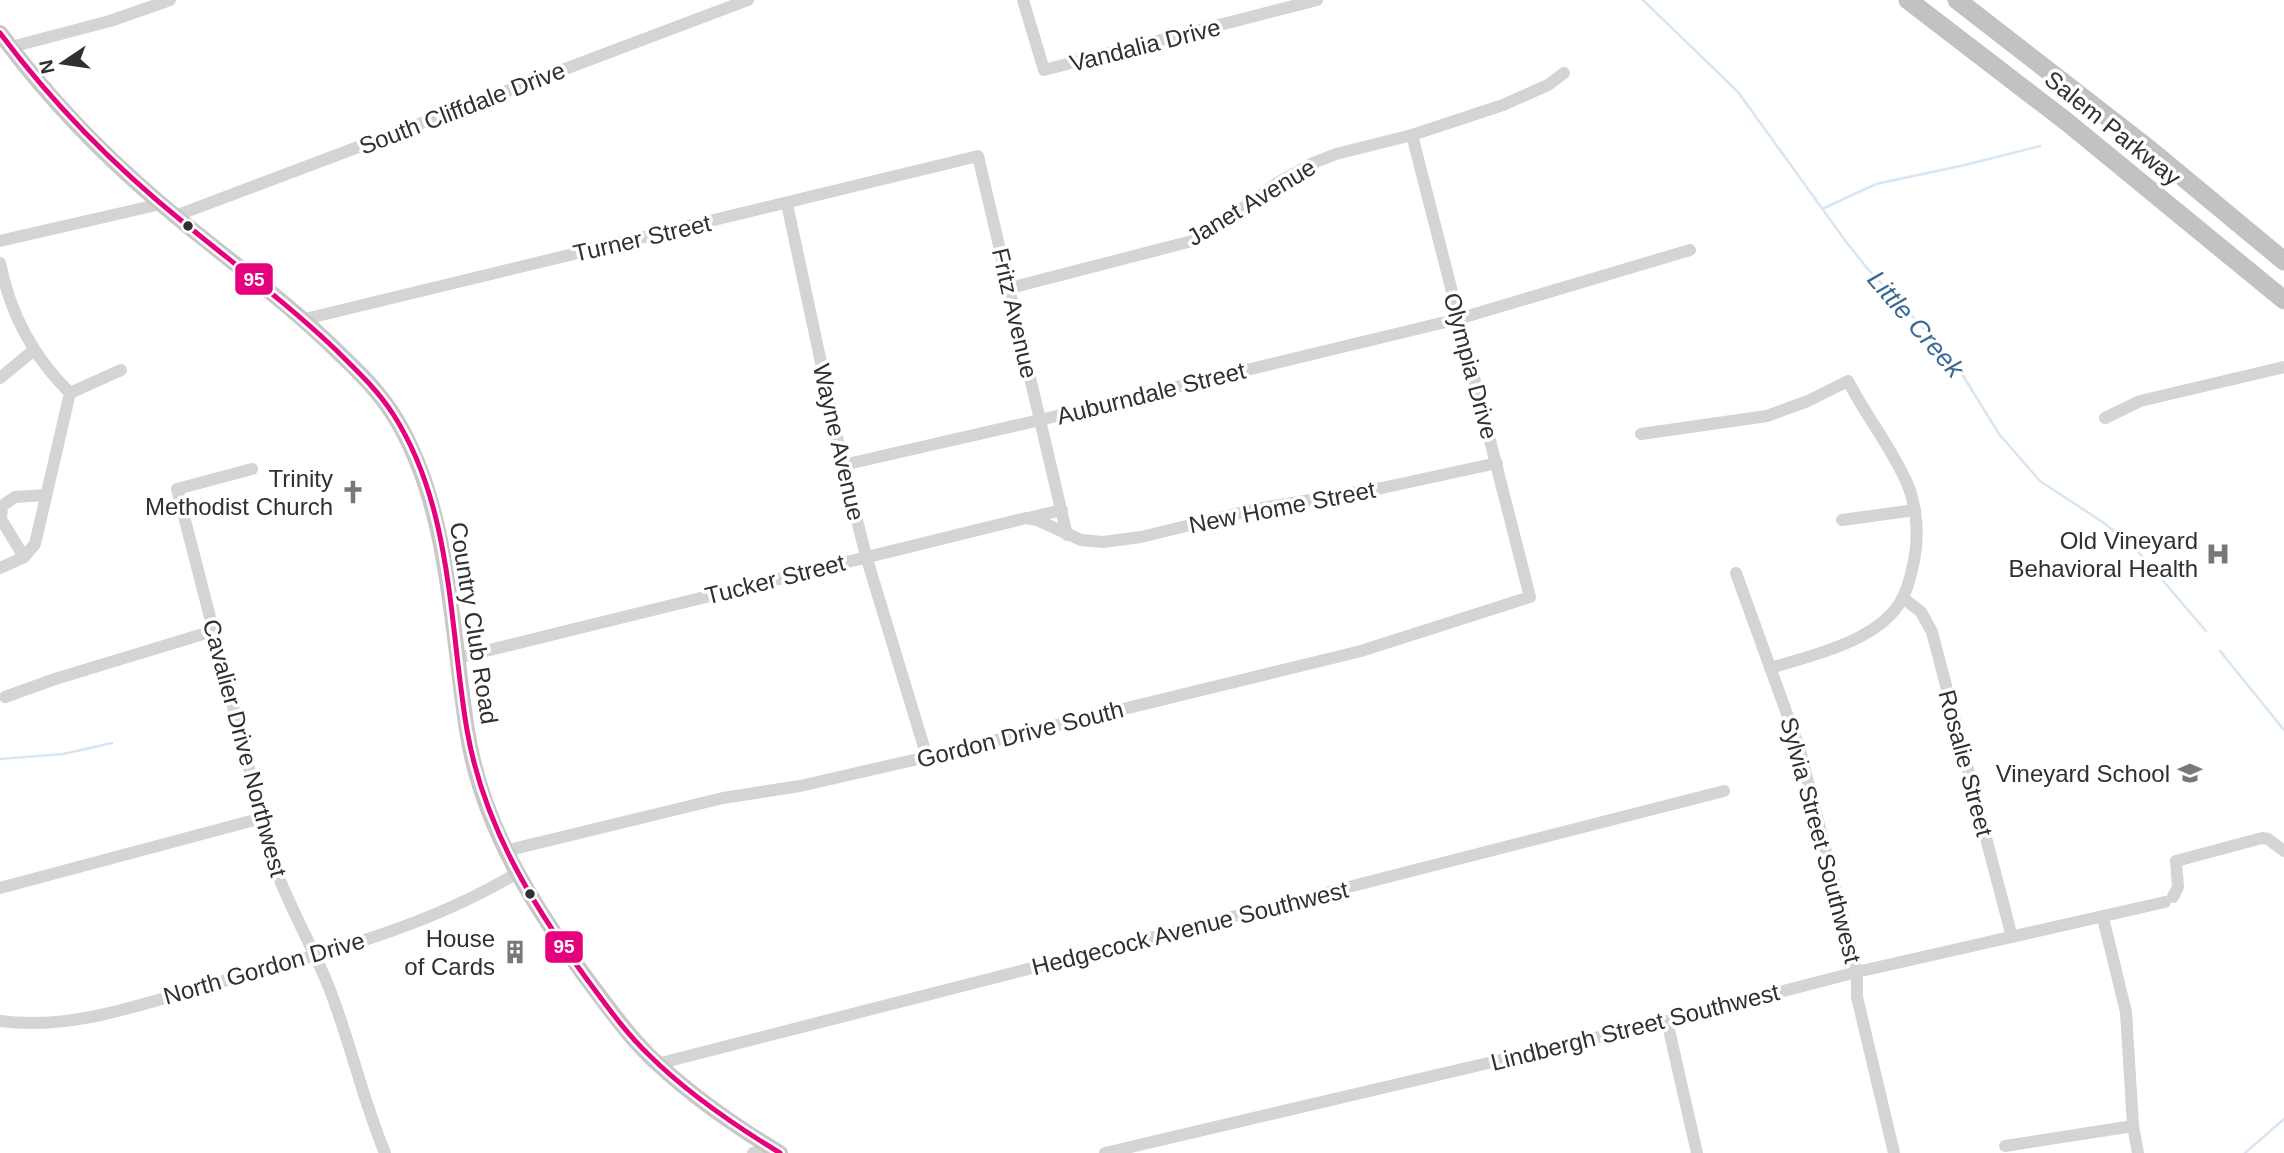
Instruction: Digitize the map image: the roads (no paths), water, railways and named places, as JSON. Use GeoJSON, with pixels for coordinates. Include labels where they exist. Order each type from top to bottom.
{"type":"FeatureCollection","features":[{"type":"Feature","properties":{"kind":"highway","name":"Salem Parkway"},"geometry":{"type":"LineString","coordinates":[[1908,0],[2099,148],[2284,300]]}},
{"type":"Feature","properties":{"kind":"highway","name":"Salem Parkway"},"geometry":{"type":"LineString","coordinates":[[1958,0],[2096,107],[2284,261]]}},
{"type":"Feature","properties":{"kind":"main road","name":"Country Club Road"},"geometry":{"type":"LineString","coordinates":[[0,33],[4,50],[60,108],[161,204],[305,319],[374,387],[396,418],[429,491],[439,533],[467,734],[482,791],[505,851],[582,972],[625,1030],[657,1064],[688,1090],[776,1151]]}},
{"type":"Feature","properties":{"kind":"street"},"geometry":{"type":"LineString","coordinates":[[4,50],[110,21],[170,0]]}},
{"type":"Feature","properties":{"kind":"street","name":"South Cliffdale Drive"},"geometry":{"type":"LineString","coordinates":[[176,216],[748,0]]}},
{"type":"Feature","properties":{"kind":"street","name":"Vandalia Drive"},"geometry":{"type":"LineString","coordinates":[[1023,0],[1044,70],[1317,0]]}},
{"type":"Feature","properties":{"kind":"street","name":"Janet Avenue"},"geometry":{"type":"LineString","coordinates":[[1010,288],[1192,241],[1221,225],[1277,183],[1313,163],[1336,154],[1412,135],[1503,105],[1548,85],[1564,73]]}},
{"type":"Feature","properties":{"kind":"street","name":"Olympia Drive"},"geometry":{"type":"LineString","coordinates":[[1412,135],[1530,597]]}},
{"type":"Feature","properties":{"kind":"street","name":"Fritz Avenue"},"geometry":{"type":"LineString","coordinates":[[978,156],[1062,510]]}},
{"type":"Feature","properties":{"kind":"street","name":"Turner Street"},"geometry":{"type":"LineString","coordinates":[[305,319],[978,156]]}},
{"type":"Feature","properties":{"kind":"street"},"geometry":{"type":"LineString","coordinates":[[0,241],[161,204]]}},
{"type":"Feature","properties":{"kind":"street","name":"Wayne Avenue"},"geometry":{"type":"LineString","coordinates":[[787,204],[866,556],[927,757]]}},
{"type":"Feature","properties":{"kind":"street","name":"Auburndale Street"},"geometry":{"type":"LineString","coordinates":[[844,465],[1458,319],[1690,250]]}},
{"type":"Feature","properties":{"kind":"street"},"geometry":{"type":"LineString","coordinates":[[0,263],[13,310],[34,350],[56,380],[70,393]]}},
{"type":"Feature","properties":{"kind":"street"},"geometry":{"type":"LineString","coordinates":[[0,378],[34,350]]}},
{"type":"Feature","properties":{"kind":"street"},"geometry":{"type":"LineString","coordinates":[[2105,418],[2140,401],[2284,367]]}},
{"type":"Feature","properties":{"kind":"street"},"geometry":{"type":"LineString","coordinates":[[70,393],[121,370]]}},
{"type":"Feature","properties":{"kind":"street"},"geometry":{"type":"LineString","coordinates":[[1642,434],[1766,415],[1808,401],[1848,381],[1863,410],[1898,464],[1908,485],[1915,510],[1916,549],[1903,598],[1894,611],[1860,637],[1825,652],[1770,668]]}},
{"type":"Feature","properties":{"kind":"street"},"geometry":{"type":"LineString","coordinates":[[0,568],[24,557],[35,544],[70,393]]}},
{"type":"Feature","properties":{"kind":"street","name":"New Home Street"},"geometry":{"type":"LineString","coordinates":[[1068,534],[1081,540],[1103,542],[1141,537],[1256,509],[1382,488],[1497,463]]}},
{"type":"Feature","properties":{"kind":"street","name":"Cavalier Drive Northwest"},"geometry":{"type":"LineString","coordinates":[[252,469],[177,489],[280,881],[327,983],[373,1126],[385,1153]]}},
{"type":"Feature","properties":{"kind":"street"},"geometry":{"type":"LineString","coordinates":[[24,557],[1,519],[2,506],[15,497],[47,495]]}},
{"type":"Feature","properties":{"kind":"street"},"geometry":{"type":"LineString","coordinates":[[1062,510],[1068,534]]}},
{"type":"Feature","properties":{"kind":"street","name":"Tucker Street"},"geometry":{"type":"LineString","coordinates":[[457,658],[1062,510]]}},
{"type":"Feature","properties":{"kind":"street"},"geometry":{"type":"LineString","coordinates":[[1842,520],[1915,510]]}},
{"type":"Feature","properties":{"kind":"street"},"geometry":{"type":"LineString","coordinates":[[1026,518],[1068,534]]}},
{"type":"Feature","properties":{"kind":"street","name":"Sylvia Street Southwest"},"geometry":{"type":"LineString","coordinates":[[1736,573],[1799,747],[1857,972],[1857,997],[1894,1153]]}},
{"type":"Feature","properties":{"kind":"street","name":"Gordon Drive South"},"geometry":{"type":"LineString","coordinates":[[505,851],[723,798],[800,786],[927,757],[1360,651],[1530,597]]}},
{"type":"Feature","properties":{"kind":"street","name":"Rosalie Street"},"geometry":{"type":"LineString","coordinates":[[1903,598],[1921,612],[1931,632],[2012,937]]}},
{"type":"Feature","properties":{"kind":"street"},"geometry":{"type":"LineString","coordinates":[[5,697],[213,631]]}},
{"type":"Feature","properties":{"kind":"street","name":"Hedgecock Avenue Southwest"},"geometry":{"type":"LineString","coordinates":[[657,1064],[1724,791]]}},
{"type":"Feature","properties":{"kind":"street"},"geometry":{"type":"LineString","coordinates":[[0,888],[262,818]]}},
{"type":"Feature","properties":{"kind":"street","name":"Lindbergh Street Southwest"},"geometry":{"type":"LineString","coordinates":[[1105,1153],[1667,1021],[1857,972],[2103,918],[2169,900],[2178,887],[2176,861],[2262,838],[2268,839],[2284,851]]}},
{"type":"Feature","properties":{"kind":"street","name":"North Gordon Drive"},"geometry":{"type":"LineString","coordinates":[[0,1021],[39,1025],[95,1015],[314,956],[355,944],[437,912],[495,887],[517,873]]}},
{"type":"Feature","properties":{"kind":"street"},"geometry":{"type":"LineString","coordinates":[[2103,918],[2126,1012],[2133,1126],[2138,1153]]}},
{"type":"Feature","properties":{"kind":"street"},"geometry":{"type":"LineString","coordinates":[[1667,1021],[1697,1153]]}},
{"type":"Feature","properties":{"kind":"street"},"geometry":{"type":"LineString","coordinates":[[2005,1146],[2133,1126]]}},
{"type":"Feature","properties":{"kind":"street"},"geometry":{"type":"LineString","coordinates":[[753,1153],[776,1151]]}},
{"type":"Feature","properties":{"kind":"waterway","name":"Little Creek"},"geometry":{"type":"LineString","coordinates":[[1643,0],[1738,92],[1847,243],[1954,361],[1999,434],[2040,481],[2104,523],[2134,547],[2206,631]]}},
{"type":"Feature","properties":{"kind":"waterway"},"geometry":{"type":"LineString","coordinates":[[1822,209],[1876,184],[2040,146]]}},
{"type":"Feature","properties":{"kind":"waterway","name":"Little Creek"},"geometry":{"type":"LineString","coordinates":[[2220,651],[2284,730]]}},
{"type":"Feature","properties":{"kind":"waterway"},"geometry":{"type":"LineString","coordinates":[[0,759],[63,754],[112,743]]}},
{"type":"Feature","properties":{"kind":"waterway"},"geometry":{"type":"LineString","coordinates":[[2245,1153],[2284,1119]]}},
{"type":"Feature","properties":{"kind":"place","name":"Trinity Methodist Church"},"geometry":{"type":"Point","coordinates":[353,492]}},
{"type":"Feature","properties":{"kind":"place","name":"Old Vineyard Behavioral Health"},"geometry":{"type":"Point","coordinates":[2218,554]}},
{"type":"Feature","properties":{"kind":"place","name":"Vineyard School"},"geometry":{"type":"Point","coordinates":[2190,773]}},
{"type":"Feature","properties":{"kind":"place","name":"House of Cards"},"geometry":{"type":"Point","coordinates":[515,952]}}]}
